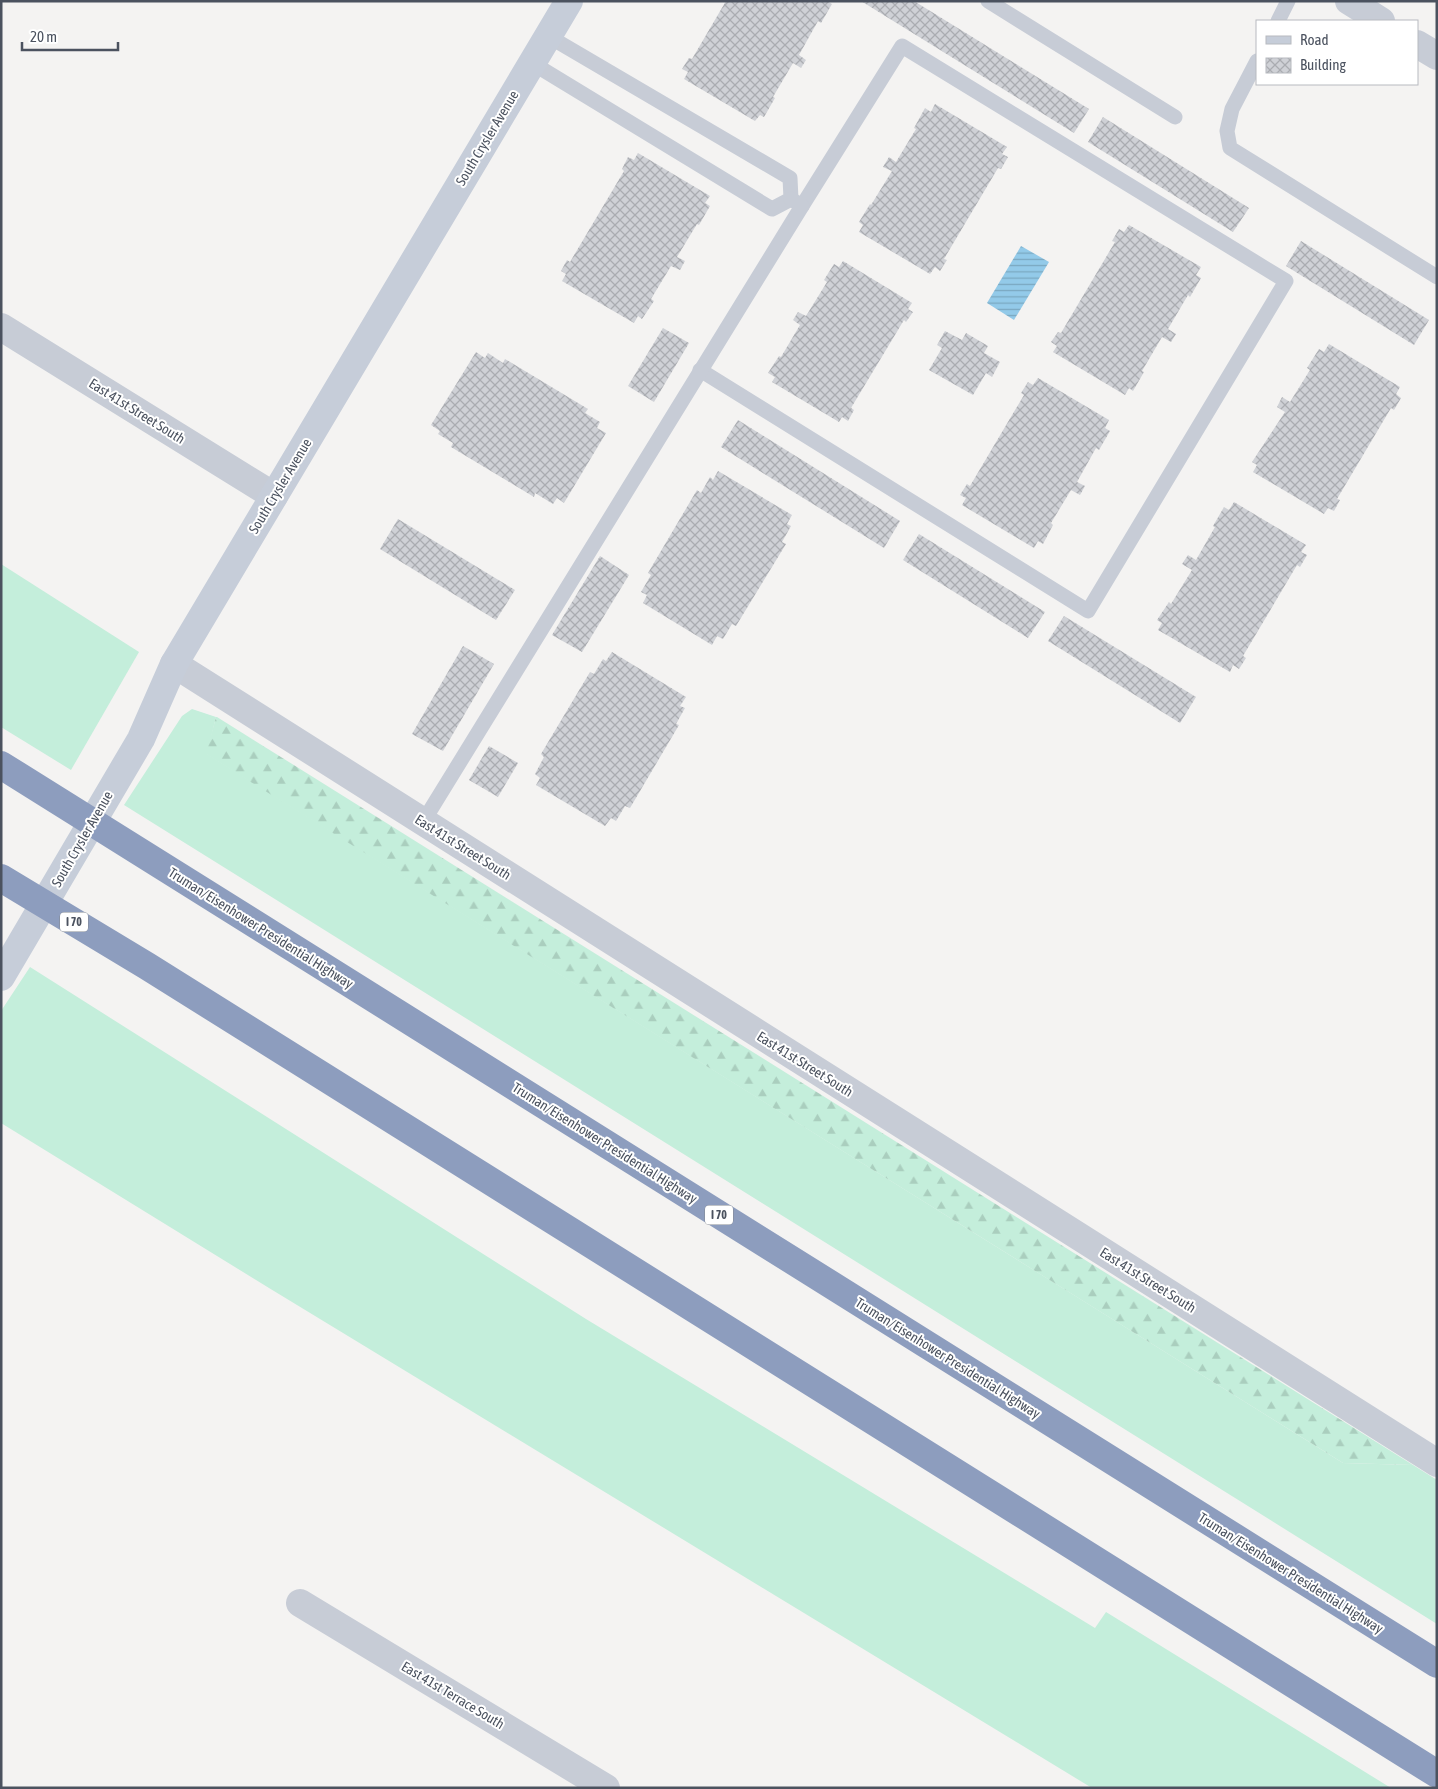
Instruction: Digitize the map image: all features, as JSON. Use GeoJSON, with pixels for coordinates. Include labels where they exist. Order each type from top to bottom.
{"type":"FeatureCollection","features":[{"type":"Feature","properties":{"kind":"highway","name":"Truman/Eisenhower Presidential Highway"},"geometry":{"type":"LineString","coordinates":[[1,765],[1437,1664]]}},
{"type":"Feature","properties":{"kind":"highway","name":"I 70"},"geometry":{"type":"LineString","coordinates":[[1,878],[155,972],[1437,1774]]}},
{"type":"Feature","properties":{"kind":"main road","name":"South Crysler Avenue"},"geometry":{"type":"LineString","coordinates":[[1,977],[141,739],[174,664],[569,1]]}},
{"type":"Feature","properties":{"kind":"street"},"geometry":{"type":"LineString","coordinates":[[1349,1],[1379,20]]}},
{"type":"Feature","properties":{"kind":"street"},"geometry":{"type":"LineString","coordinates":[[1418,45],[1437,56]]}},
{"type":"Feature","properties":{"kind":"street","name":"East 41st Street South"},"geometry":{"type":"LineString","coordinates":[[1,326],[274,496]]}},
{"type":"Feature","properties":{"kind":"street","name":"East 41st Street South"},"geometry":{"type":"LineString","coordinates":[[174,664],[1437,1463]]}},
{"type":"Feature","properties":{"kind":"street","name":"East 41st Terrace South"},"geometry":{"type":"LineString","coordinates":[[300,1603],[606,1788]]}},
{"type":"Feature","properties":{"kind":"lane"},"geometry":{"type":"LineString","coordinates":[[988,1],[1175,117]]}},
{"type":"Feature","properties":{"kind":"lane"},"geometry":{"type":"LineString","coordinates":[[1278,20],[1288,1]]}},
{"type":"Feature","properties":{"kind":"lane"},"geometry":{"type":"LineString","coordinates":[[548,36],[790,178],[796,202]]}},
{"type":"Feature","properties":{"kind":"lane"},"geometry":{"type":"LineString","coordinates":[[423,822],[700,370],[796,202],[902,46],[1286,281],[1088,611],[700,370]]}},
{"type":"Feature","properties":{"kind":"lane"},"geometry":{"type":"LineString","coordinates":[[532,63],[772,209],[796,202]]}},
{"type":"Feature","properties":{"kind":"lane"},"geometry":{"type":"LineString","coordinates":[[1256,63],[1232,109],[1227,131],[1230,148],[1437,276]]}},
{"type":"Feature","properties":{"kind":"green space"},"geometry":{"type":"Polygon","coordinates":[[[1,564],[139,652],[71,770],[1,727],[1,564]]]}},
{"type":"Feature","properties":{"kind":"green space"},"geometry":{"type":"Polygon","coordinates":[[[192,709],[216,717],[207,754],[1343,1463],[1413,1465],[1437,1480],[1437,1624],[124,805],[182,716],[192,709]]]}},
{"type":"Feature","properties":{"kind":"green space"},"geometry":{"type":"Polygon","coordinates":[[[216,717],[1413,1465],[1343,1463],[206,754],[216,717]]]}},
{"type":"Feature","properties":{"kind":"green space"},"geometry":{"type":"Polygon","coordinates":[[[30,967],[586,1319],[1095,1628],[1106,1612],[1391,1788],[1092,1788],[1,1123],[1,1011],[30,967]]]}},
{"type":"Feature","properties":{"kind":"water"},"geometry":{"type":"Polygon","coordinates":[[[1021,246],[1049,262],[1014,320],[987,303],[1021,246]]]}},
{"type":"Feature","properties":{"kind":"building"},"geometry":{"type":"Polygon","coordinates":[[[726,1],[827,1],[832,4],[821,23],[818,21],[799,55],[806,60],[801,68],[793,63],[773,97],[775,98],[764,117],[760,115],[755,121],[684,79],[688,72],[682,69],[689,58],[692,59],[726,1]]]}},
{"type":"Feature","properties":{"kind":"building"},"geometry":{"type":"Polygon","coordinates":[[[861,1],[914,1],[1089,109],[1074,133],[861,1]]]}},
{"type":"Feature","properties":{"kind":"building"},"geometry":{"type":"Polygon","coordinates":[[[935,104],[1007,147],[1002,154],[1008,157],[1001,169],[998,168],[944,259],[947,260],[940,271],[935,267],[930,274],[859,232],[863,225],[859,222],[892,171],[883,167],[889,157],[896,162],[916,129],[914,128],[925,108],[931,112],[935,104]]]}},
{"type":"Feature","properties":{"kind":"building"},"geometry":{"type":"Polygon","coordinates":[[[1103,117],[1249,208],[1233,232],[1088,142],[1103,117]]]}},
{"type":"Feature","properties":{"kind":"building"},"geometry":{"type":"Polygon","coordinates":[[[638,153],[710,196],[705,203],[710,206],[677,257],[685,261],[680,270],[671,266],[651,299],[654,301],[642,319],[638,316],[634,323],[562,281],[566,274],[561,271],[567,260],[570,262],[624,171],[622,169],[628,157],[634,160],[638,153]]]}},
{"type":"Feature","properties":{"kind":"building"},"geometry":{"type":"Polygon","coordinates":[[[1129,225],[1201,267],[1196,275],[1201,278],[1190,297],[1188,295],[1168,329],[1176,334],[1171,342],[1162,337],[1142,371],[1144,372],[1133,391],[1129,388],[1125,395],[1053,352],[1057,346],[1051,342],[1058,332],[1061,333],[1115,242],[1112,241],[1119,229],[1124,232],[1129,225]]]}},
{"type":"Feature","properties":{"kind":"building"},"geometry":{"type":"Polygon","coordinates":[[[1301,241],[1429,320],[1414,345],[1286,266],[1301,241]]]}},
{"type":"Feature","properties":{"kind":"building"},"geometry":{"type":"Polygon","coordinates":[[[843,261],[912,303],[908,309],[913,312],[906,322],[904,320],[851,408],[854,410],[848,421],[842,417],[839,422],[772,382],[775,377],[768,373],[779,356],[781,357],[800,325],[793,320],[798,312],[806,316],[827,282],[824,280],[834,264],[839,267],[843,261]]]}},
{"type":"Feature","properties":{"kind":"building"},"geometry":{"type":"Polygon","coordinates":[[[663,328],[689,343],[654,402],[628,386],[663,328]]]}},
{"type":"Feature","properties":{"kind":"building"},"geometry":{"type":"Polygon","coordinates":[[[945,331],[962,340],[966,333],[988,346],[984,353],[1000,362],[992,377],[986,373],[973,395],[929,370],[942,348],[937,345],[945,331]]]}},
{"type":"Feature","properties":{"kind":"building"},"geometry":{"type":"Polygon","coordinates":[[[1329,344],[1400,387],[1396,394],[1401,398],[1394,410],[1391,408],[1337,499],[1340,500],[1334,511],[1328,508],[1324,514],[1253,472],[1257,465],[1252,462],[1285,412],[1277,407],[1282,397],[1290,402],[1310,370],[1307,368],[1319,349],[1324,352],[1329,344]]]}},
{"type":"Feature","properties":{"kind":"building"},"geometry":{"type":"Polygon","coordinates":[[[476,352],[485,358],[488,353],[503,363],[505,359],[588,409],[585,413],[600,422],[597,428],[606,433],[564,503],[557,498],[553,504],[535,493],[534,497],[451,447],[453,443],[438,434],[440,431],[431,425],[476,352]]]}},
{"type":"Feature","properties":{"kind":"building"},"geometry":{"type":"Polygon","coordinates":[[[1038,378],[1109,420],[1105,428],[1110,431],[1099,450],[1096,448],[1077,482],[1085,486],[1080,495],[1071,490],[1051,523],[1053,525],[1043,544],[1038,541],[1034,548],[962,505],[966,498],[960,495],[967,484],[970,486],[1024,395],[1021,393],[1028,382],[1033,385],[1038,378]]]}},
{"type":"Feature","properties":{"kind":"building"},"geometry":{"type":"Polygon","coordinates":[[[738,420],[900,521],[884,548],[721,447],[738,420]]]}},
{"type":"Feature","properties":{"kind":"building"},"geometry":{"type":"Polygon","coordinates":[[[718,471],[792,515],[787,524],[791,526],[782,542],[786,544],[736,626],[732,624],[723,639],[717,636],[712,645],[643,603],[647,595],[641,592],[651,575],[648,573],[697,490],[701,493],[710,477],[713,480],[718,471]]]}},
{"type":"Feature","properties":{"kind":"building"},"geometry":{"type":"Polygon","coordinates":[[[1234,502],[1306,545],[1301,552],[1307,555],[1300,567],[1297,565],[1243,656],[1246,658],[1239,669],[1233,665],[1230,672],[1158,630],[1162,623],[1157,620],[1169,602],[1171,604],[1192,570],[1182,564],[1188,555],[1196,560],[1224,507],[1229,510],[1234,502]]]}},
{"type":"Feature","properties":{"kind":"building"},"geometry":{"type":"Polygon","coordinates":[[[398,519],[515,590],[496,620],[380,549],[398,519]]]}},
{"type":"Feature","properties":{"kind":"building"},"geometry":{"type":"Polygon","coordinates":[[[919,534],[1045,612],[1028,638],[903,560],[919,534]]]}},
{"type":"Feature","properties":{"kind":"building"},"geometry":{"type":"Polygon","coordinates":[[[600,556],[629,575],[582,652],[552,635],[600,556]]]}},
{"type":"Feature","properties":{"kind":"building"},"geometry":{"type":"Polygon","coordinates":[[[1064,616],[1196,697],[1180,723],[1048,641],[1064,616]]]}},
{"type":"Feature","properties":{"kind":"building"},"geometry":{"type":"Polygon","coordinates":[[[463,646],[494,664],[443,751],[412,734],[463,646]]]}},
{"type":"Feature","properties":{"kind":"building"},"geometry":{"type":"Polygon","coordinates":[[[612,652],[686,697],[680,706],[685,708],[676,724],[679,725],[630,808],[625,806],[616,821],[611,818],[605,826],[536,785],[540,778],[535,774],[544,757],[541,754],[590,672],[594,674],[603,659],[606,661],[612,652]]]}},
{"type":"Feature","properties":{"kind":"building"},"geometry":{"type":"Polygon","coordinates":[[[489,746],[518,763],[498,797],[469,780],[489,746]]]}}]}
